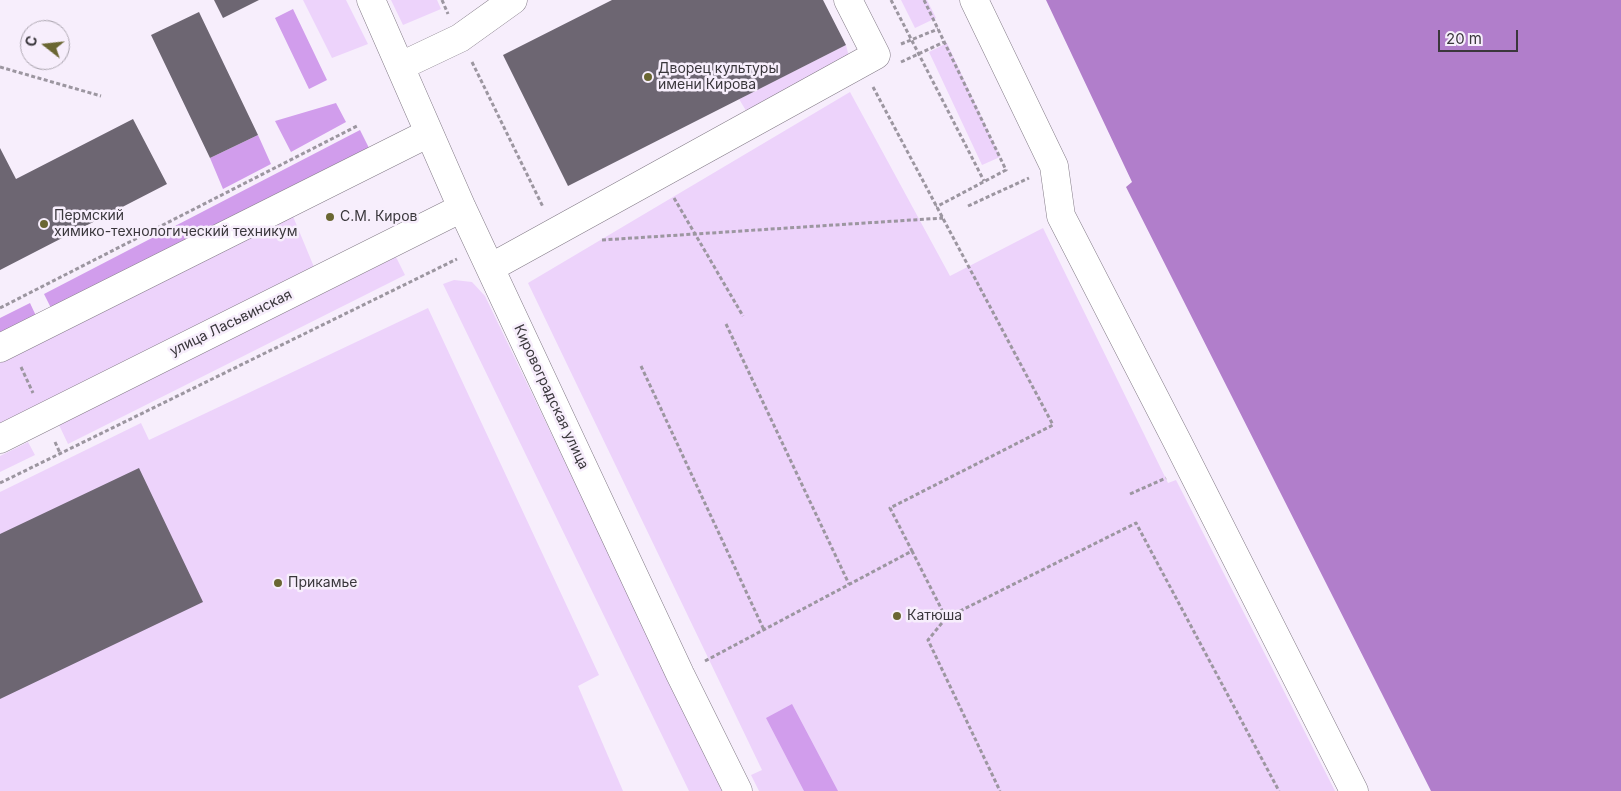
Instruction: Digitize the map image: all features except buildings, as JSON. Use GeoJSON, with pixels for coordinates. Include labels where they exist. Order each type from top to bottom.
{"type":"FeatureCollection","features":[{"type":"Feature","properties":{"kind":"street","name":"Кировоградская улица"},"geometry":{"type":"LineString","coordinates":[[371,0],[462,208],[680,674],[738,791]]}},
{"type":"Feature","properties":{"kind":"street"},"geometry":{"type":"LineString","coordinates":[[401,66],[460,38],[513,0]]}},
{"type":"Feature","properties":{"kind":"street"},"geometry":{"type":"LineString","coordinates":[[486,258],[661,174],[877,62],[848,0]]}},
{"type":"Feature","properties":{"kind":"street"},"geometry":{"type":"LineString","coordinates":[[974,0],[1054,166],[1060,216],[1182,451],[1354,791]]}},
{"type":"Feature","properties":{"kind":"street"},"geometry":{"type":"LineString","coordinates":[[0,348],[428,133]]}},
{"type":"Feature","properties":{"kind":"street","name":"улица Ласьвинская"},"geometry":{"type":"LineString","coordinates":[[0,439],[462,208]]}},
{"type":"Feature","properties":{"kind":"path"},"geometry":{"type":"LineString","coordinates":[[892,0],[984,181]]}},
{"type":"Feature","properties":{"kind":"path"},"geometry":{"type":"LineString","coordinates":[[924,0],[1006,170],[936,207]]}},
{"type":"Feature","properties":{"kind":"path"},"geometry":{"type":"LineString","coordinates":[[877,62],[912,40],[938,29]]}},
{"type":"Feature","properties":{"kind":"path"},"geometry":{"type":"LineString","coordinates":[[877,62],[919,54],[944,42]]}},
{"type":"Feature","properties":{"kind":"path"},"geometry":{"type":"LineString","coordinates":[[470,57],[544,209],[538,213]]}},
{"type":"Feature","properties":{"kind":"path"},"geometry":{"type":"LineString","coordinates":[[877,62],[936,207],[1053,425],[890,508],[946,618]]}},
{"type":"Feature","properties":{"kind":"path"},"geometry":{"type":"LineString","coordinates":[[0,67],[101,96]]}},
{"type":"Feature","properties":{"kind":"path"},"geometry":{"type":"LineString","coordinates":[[0,308],[359,125]]}},
{"type":"Feature","properties":{"kind":"path"},"geometry":{"type":"LineString","coordinates":[[661,174],[743,316]]}},
{"type":"Feature","properties":{"kind":"path"},"geometry":{"type":"LineString","coordinates":[[968,206],[1031,177]]}},
{"type":"Feature","properties":{"kind":"path"},"geometry":{"type":"LineString","coordinates":[[601,240],[943,218]]}},
{"type":"Feature","properties":{"kind":"path"},"geometry":{"type":"LineString","coordinates":[[0,483],[486,258]]}},
{"type":"Feature","properties":{"kind":"path"},"geometry":{"type":"LineString","coordinates":[[726,324],[849,584]]}},
{"type":"Feature","properties":{"kind":"path"},"geometry":{"type":"LineString","coordinates":[[640,366],[764,630]]}},
{"type":"Feature","properties":{"kind":"path"},"geometry":{"type":"LineString","coordinates":[[1130,494],[1175,474]]}},
{"type":"Feature","properties":{"kind":"path"},"geometry":{"type":"LineString","coordinates":[[1000,791],[928,640],[946,618],[1136,523],[1279,791]]}},
{"type":"Feature","properties":{"kind":"path"},"geometry":{"type":"LineString","coordinates":[[680,674],[912,551]]}},
{"type":"Feature","properties":{"kind":"shaded area"},"geometry":{"type":"Polygon","coordinates":[[[303,0],[346,0],[368,44],[332,58],[303,0]]]}},
{"type":"Feature","properties":{"kind":"shaded area"},"geometry":{"type":"Polygon","coordinates":[[[391,0],[437,0],[441,9],[403,25],[391,0]]]}},
{"type":"Feature","properties":{"kind":"shaded area"},"geometry":{"type":"Polygon","coordinates":[[[901,0],[927,0],[936,18],[915,28],[901,0]]]}},
{"type":"Feature","properties":{"kind":"shaded area"},"geometry":{"type":"Polygon","coordinates":[[[1046,0],[1621,0],[1621,791],[1431,791],[1126,187],[1132,182],[1046,0]]]}},
{"type":"Feature","properties":{"kind":"shaded area"},"geometry":{"type":"Polygon","coordinates":[[[293,9],[327,80],[309,89],[275,18],[293,9]]]}},
{"type":"Feature","properties":{"kind":"shaded area"},"geometry":{"type":"Polygon","coordinates":[[[947,43],[1000,157],[982,165],[929,52],[947,43]]]}},
{"type":"Feature","properties":{"kind":"shaded area"},"geometry":{"type":"Polygon","coordinates":[[[846,45],[849,57],[751,119],[739,99],[846,45]]]}},
{"type":"Feature","properties":{"kind":"shaded area"},"geometry":{"type":"Polygon","coordinates":[[[850,92],[950,276],[1043,228],[1168,483],[1176,480],[1335,791],[759,791],[751,775],[762,770],[528,283],[850,92]]]}},
{"type":"Feature","properties":{"kind":"shaded area"},"geometry":{"type":"Polygon","coordinates":[[[336,103],[346,122],[291,152],[275,121],[336,103]]]}},
{"type":"Feature","properties":{"kind":"shaded area"},"geometry":{"type":"Polygon","coordinates":[[[360,130],[369,148],[53,312],[44,294],[360,130]]]}},
{"type":"Feature","properties":{"kind":"shaded area"},"geometry":{"type":"Polygon","coordinates":[[[258,135],[271,164],[223,189],[210,158],[258,135]]]}},
{"type":"Feature","properties":{"kind":"shaded area"},"geometry":{"type":"Polygon","coordinates":[[[292,214],[314,267],[0,424],[0,363],[292,214]]]}},
{"type":"Feature","properties":{"kind":"shaded area"},"geometry":{"type":"Polygon","coordinates":[[[396,257],[405,275],[68,444],[59,425],[396,257]]]}},
{"type":"Feature","properties":{"kind":"shaded area"},"geometry":{"type":"Polygon","coordinates":[[[454,280],[472,282],[485,296],[723,791],[689,791],[443,284],[454,280]]]}},
{"type":"Feature","properties":{"kind":"shaded area"},"geometry":{"type":"Polygon","coordinates":[[[30,303],[37,318],[0,337],[0,318],[30,303]]]}},
{"type":"Feature","properties":{"kind":"shaded area","name":"Прикамье"},"geometry":{"type":"Polygon","coordinates":[[[428,308],[599,675],[578,686],[623,791],[0,791],[0,492],[141,423],[149,440],[428,308]]]}},
{"type":"Feature","properties":{"kind":"shaded area"},"geometry":{"type":"Polygon","coordinates":[[[28,442],[35,455],[0,472],[0,456],[28,442]]]}},
{"type":"Feature","properties":{"kind":"shaded area"},"geometry":{"type":"Polygon","coordinates":[[[792,704],[838,791],[804,791],[766,718],[792,704]]]}},
{"type":"Feature","properties":{"kind":"place","name":"Дворец культуры имени Кирова"},"geometry":{"type":"Point","coordinates":[648,77]}},
{"type":"Feature","properties":{"kind":"place","name":"С.М. Киров"},"geometry":{"type":"Point","coordinates":[330,217]}},
{"type":"Feature","properties":{"kind":"place","name":"Пермский химико-технологический техникум"},"geometry":{"type":"Point","coordinates":[44,224]}},
{"type":"Feature","properties":{"kind":"place","name":"Прикамье"},"geometry":{"type":"Point","coordinates":[278,583]}},
{"type":"Feature","properties":{"kind":"place","name":"Катюша"},"geometry":{"type":"Point","coordinates":[897,616]}}]}
